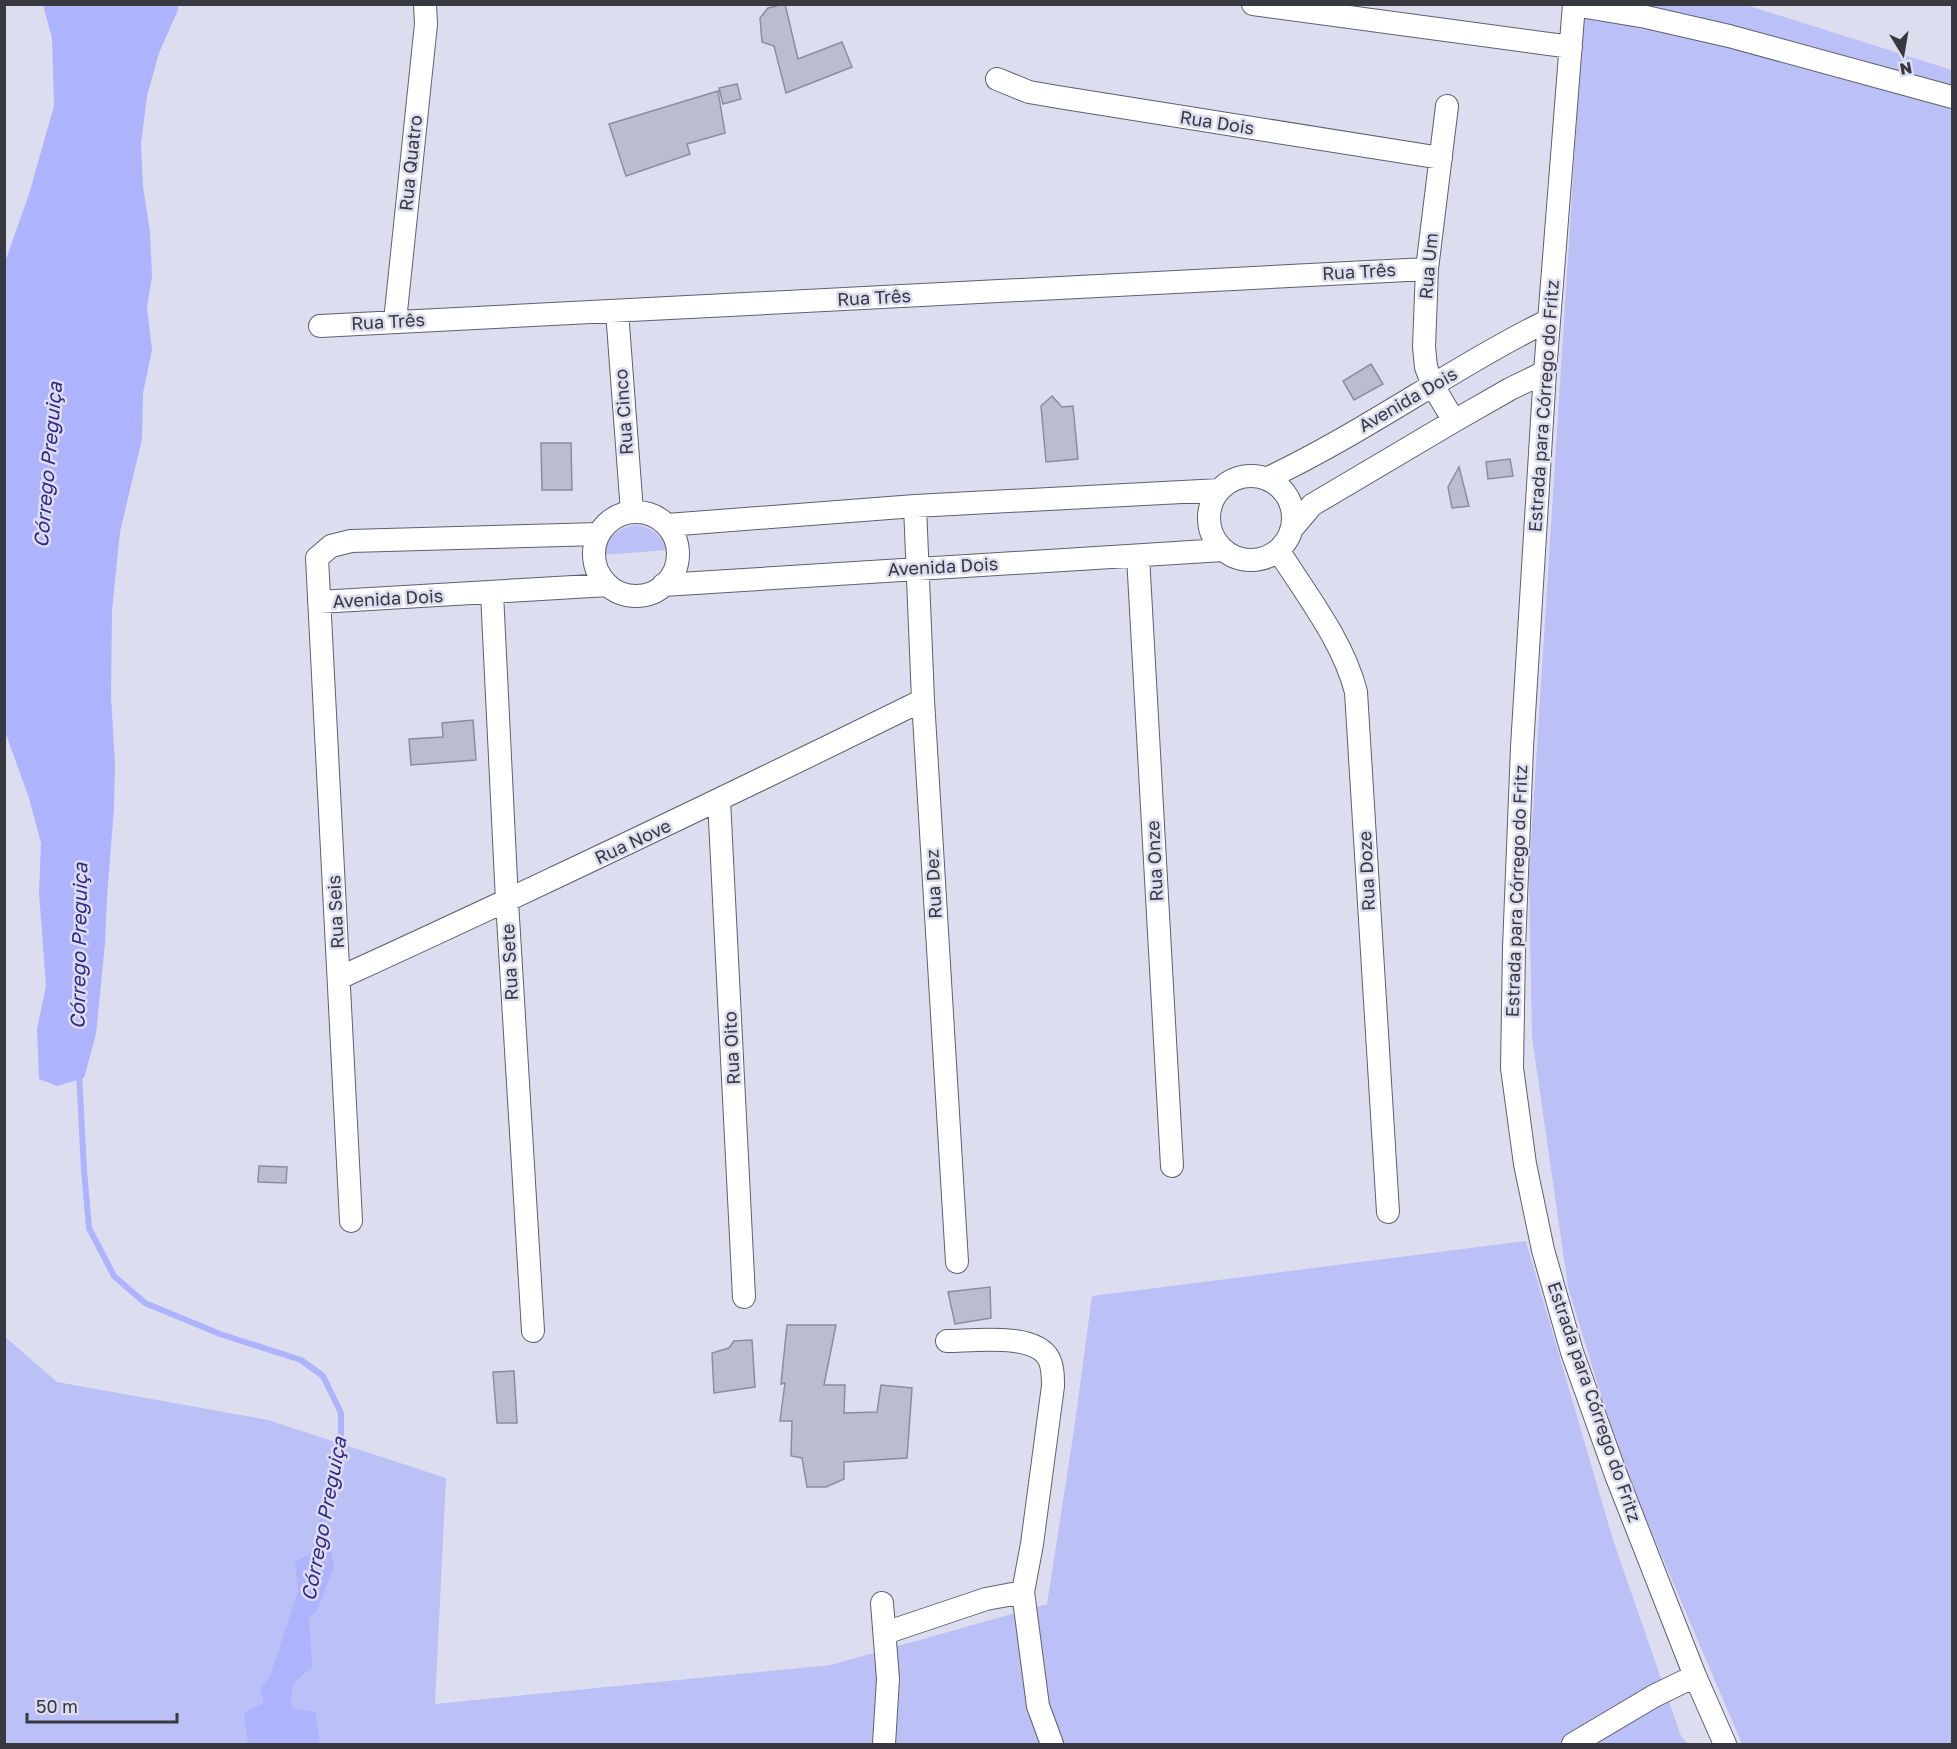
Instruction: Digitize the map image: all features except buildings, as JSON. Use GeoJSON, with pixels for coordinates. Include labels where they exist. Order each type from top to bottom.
{"type":"FeatureCollection","features":[{"type":"Feature","properties":{"kind":"street","name":"Rua Quatro"},"geometry":{"type":"LineString","coordinates":[[395,321],[426,24],[425,4]]}},
{"type":"Feature","properties":{"kind":"street"},"geometry":{"type":"LineString","coordinates":[[1253,4],[1571,47]]}},
{"type":"Feature","properties":{"kind":"street"},"geometry":{"type":"LineString","coordinates":[[1574,5],[1646,17],[1729,36],[1953,97]]}},
{"type":"Feature","properties":{"kind":"street","name":"Estrada para Córrego do Fritz"},"geometry":{"type":"LineString","coordinates":[[1574,5],[1545,372],[1522,747],[1512,1068],[1525,1164],[1541,1241],[1572,1352],[1616,1475],[1695,1676],[1725,1744]]}},
{"type":"Feature","properties":{"kind":"street","name":"Rua Dois"},"geometry":{"type":"LineString","coordinates":[[996,79],[1029,92],[1441,158]]}},
{"type":"Feature","properties":{"kind":"street","name":"Rua Um"},"geometry":{"type":"LineString","coordinates":[[1447,106],[1427,269],[1424,347],[1426,368],[1433,386],[1454,420]]}},
{"type":"Feature","properties":{"kind":"street","name":"Rua Três"},"geometry":{"type":"LineString","coordinates":[[320,326],[1427,269]]}},
{"type":"Feature","properties":{"kind":"street","name":"Rua Cinco"},"geometry":{"type":"LineString","coordinates":[[617,311],[632,512]]}},
{"type":"Feature","properties":{"kind":"street","name":"Avenida Dois"},"geometry":{"type":"LineString","coordinates":[[632,512],[651,515],[667,525],[915,506],[1220,490],[1236,479],[1256,477],[1266,479],[1295,465],[1433,386],[1509,339],[1549,320]]}},
{"type":"Feature","properties":{"kind":"street"},"geometry":{"type":"LineString","coordinates":[[1291,530],[1312,505],[1454,420],[1545,372]]}},
{"type":"Feature","properties":{"kind":"street"},"geometry":{"type":"LineString","coordinates":[[1266,479],[1282,490],[1291,507],[1293,519],[1291,530],[1286,541],[1278,550]]}},
{"type":"Feature","properties":{"kind":"street"},"geometry":{"type":"LineString","coordinates":[[1220,490],[1214,499],[1209,518],[1215,541],[1223,550]]}},
{"type":"Feature","properties":{"kind":"street","name":"Rua Dez"},"geometry":{"type":"LineString","coordinates":[[915,506],[923,700],[957,1262]]}},
{"type":"Feature","properties":{"kind":"street"},"geometry":{"type":"LineString","coordinates":[[608,585],[596,566],[594,554],[599,534],[613,519],[632,512]]}},
{"type":"Feature","properties":{"kind":"street"},"geometry":{"type":"LineString","coordinates":[[663,585],[676,566],[678,554],[673,533],[667,525]]}},
{"type":"Feature","properties":{"kind":"street","name":"Avenida Dois"},"geometry":{"type":"LineString","coordinates":[[599,534],[351,541],[331,546],[317,558],[319,602],[608,585],[618,592],[642,595],[653,592],[663,585],[1223,550],[1245,560],[1257,560],[1278,550]]}},
{"type":"Feature","properties":{"kind":"street","name":"Rua Doze"},"geometry":{"type":"LineString","coordinates":[[1278,550],[1339,647],[1351,670],[1356,692],[1388,1212]]}},
{"type":"Feature","properties":{"kind":"street","name":"Rua Onze"},"geometry":{"type":"LineString","coordinates":[[1138,556],[1172,1166]]}},
{"type":"Feature","properties":{"kind":"street","name":"Rua Sete"},"geometry":{"type":"LineString","coordinates":[[492,593],[507,902],[533,1331]]}},
{"type":"Feature","properties":{"kind":"street","name":"Rua Seis"},"geometry":{"type":"LineString","coordinates":[[319,602],[351,1221]]}},
{"type":"Feature","properties":{"kind":"street","name":"Rua Nove"},"geometry":{"type":"LineString","coordinates":[[339,978],[507,902],[923,700]]}},
{"type":"Feature","properties":{"kind":"street","name":"Rua Oito"},"geometry":{"type":"LineString","coordinates":[[719,800],[744,1297]]}},
{"type":"Feature","properties":{"kind":"street"},"geometry":{"type":"LineString","coordinates":[[947,1341],[1017,1340],[1038,1348],[1048,1357],[1053,1371],[1052,1400],[1023,1592],[1038,1706],[1052,1744]]}},
{"type":"Feature","properties":{"kind":"street"},"geometry":{"type":"LineString","coordinates":[[885,1633],[986,1599],[1023,1592]]}},
{"type":"Feature","properties":{"kind":"street"},"geometry":{"type":"LineString","coordinates":[[882,1603],[888,1678],[884,1744]]}},
{"type":"Feature","properties":{"kind":"street"},"geometry":{"type":"LineString","coordinates":[[1573,1744],[1654,1696],[1695,1676]]}},
{"type":"Feature","properties":{"kind":"shaded area"},"geometry":{"type":"Polygon","coordinates":[[[1584,5],[1746,5],[1952,70],[1952,1744],[1742,1744],[1620,1458],[1568,1287],[1532,1037],[1529,873],[1584,5]]]}},
{"type":"Feature","properties":{"kind":"shaded area"},"geometry":{"type":"Polygon","coordinates":[[[637,525],[656,533],[667,550],[604,555],[611,538],[619,530],[637,525]]]}},
{"type":"Feature","properties":{"kind":"shaded area"},"geometry":{"type":"Polygon","coordinates":[[[1526,1241],[1613,1540],[1681,1736],[1688,1744],[5,1744],[4,1336],[57,1382],[268,1420],[446,1478],[435,1704],[831,1665],[1047,1604],[1092,1296],[1526,1241]]]}},
{"type":"Feature","properties":{"kind":"water"},"geometry":{"type":"Polygon","coordinates":[[[43,5],[178,5],[178,10],[159,53],[147,96],[141,144],[143,187],[150,232],[152,276],[147,307],[152,350],[143,393],[142,439],[120,532],[112,610],[111,697],[115,764],[114,808],[96,1034],[84,1078],[57,1086],[39,1079],[37,1029],[46,986],[39,892],[41,843],[29,798],[4,729],[4,265],[29,194],[54,106],[52,38],[43,5]]]}},
{"type":"Feature","properties":{"kind":"water"},"geometry":{"type":"Polygon","coordinates":[[[323,1512],[334,1568],[316,1612],[309,1617],[312,1667],[285,1690],[293,1708],[315,1712],[320,1744],[248,1744],[244,1713],[264,1703],[260,1690],[271,1674],[298,1591],[295,1562],[310,1554],[323,1512]]]}},
{"type":"Feature","properties":{"kind":"waterway","name":"Córrego Preguiça"},"geometry":{"type":"LineString","coordinates":[[79,1072],[89,1228],[114,1276],[145,1303],[220,1334],[301,1360],[323,1376],[341,1413],[341,1443],[322,1526]]}},
{"type":"Feature","properties":{"kind":"waterway","name":"Córrego Preguiça"},"geometry":{"type":"LineString","coordinates":[[287,1703],[291,1677]]}}]}
